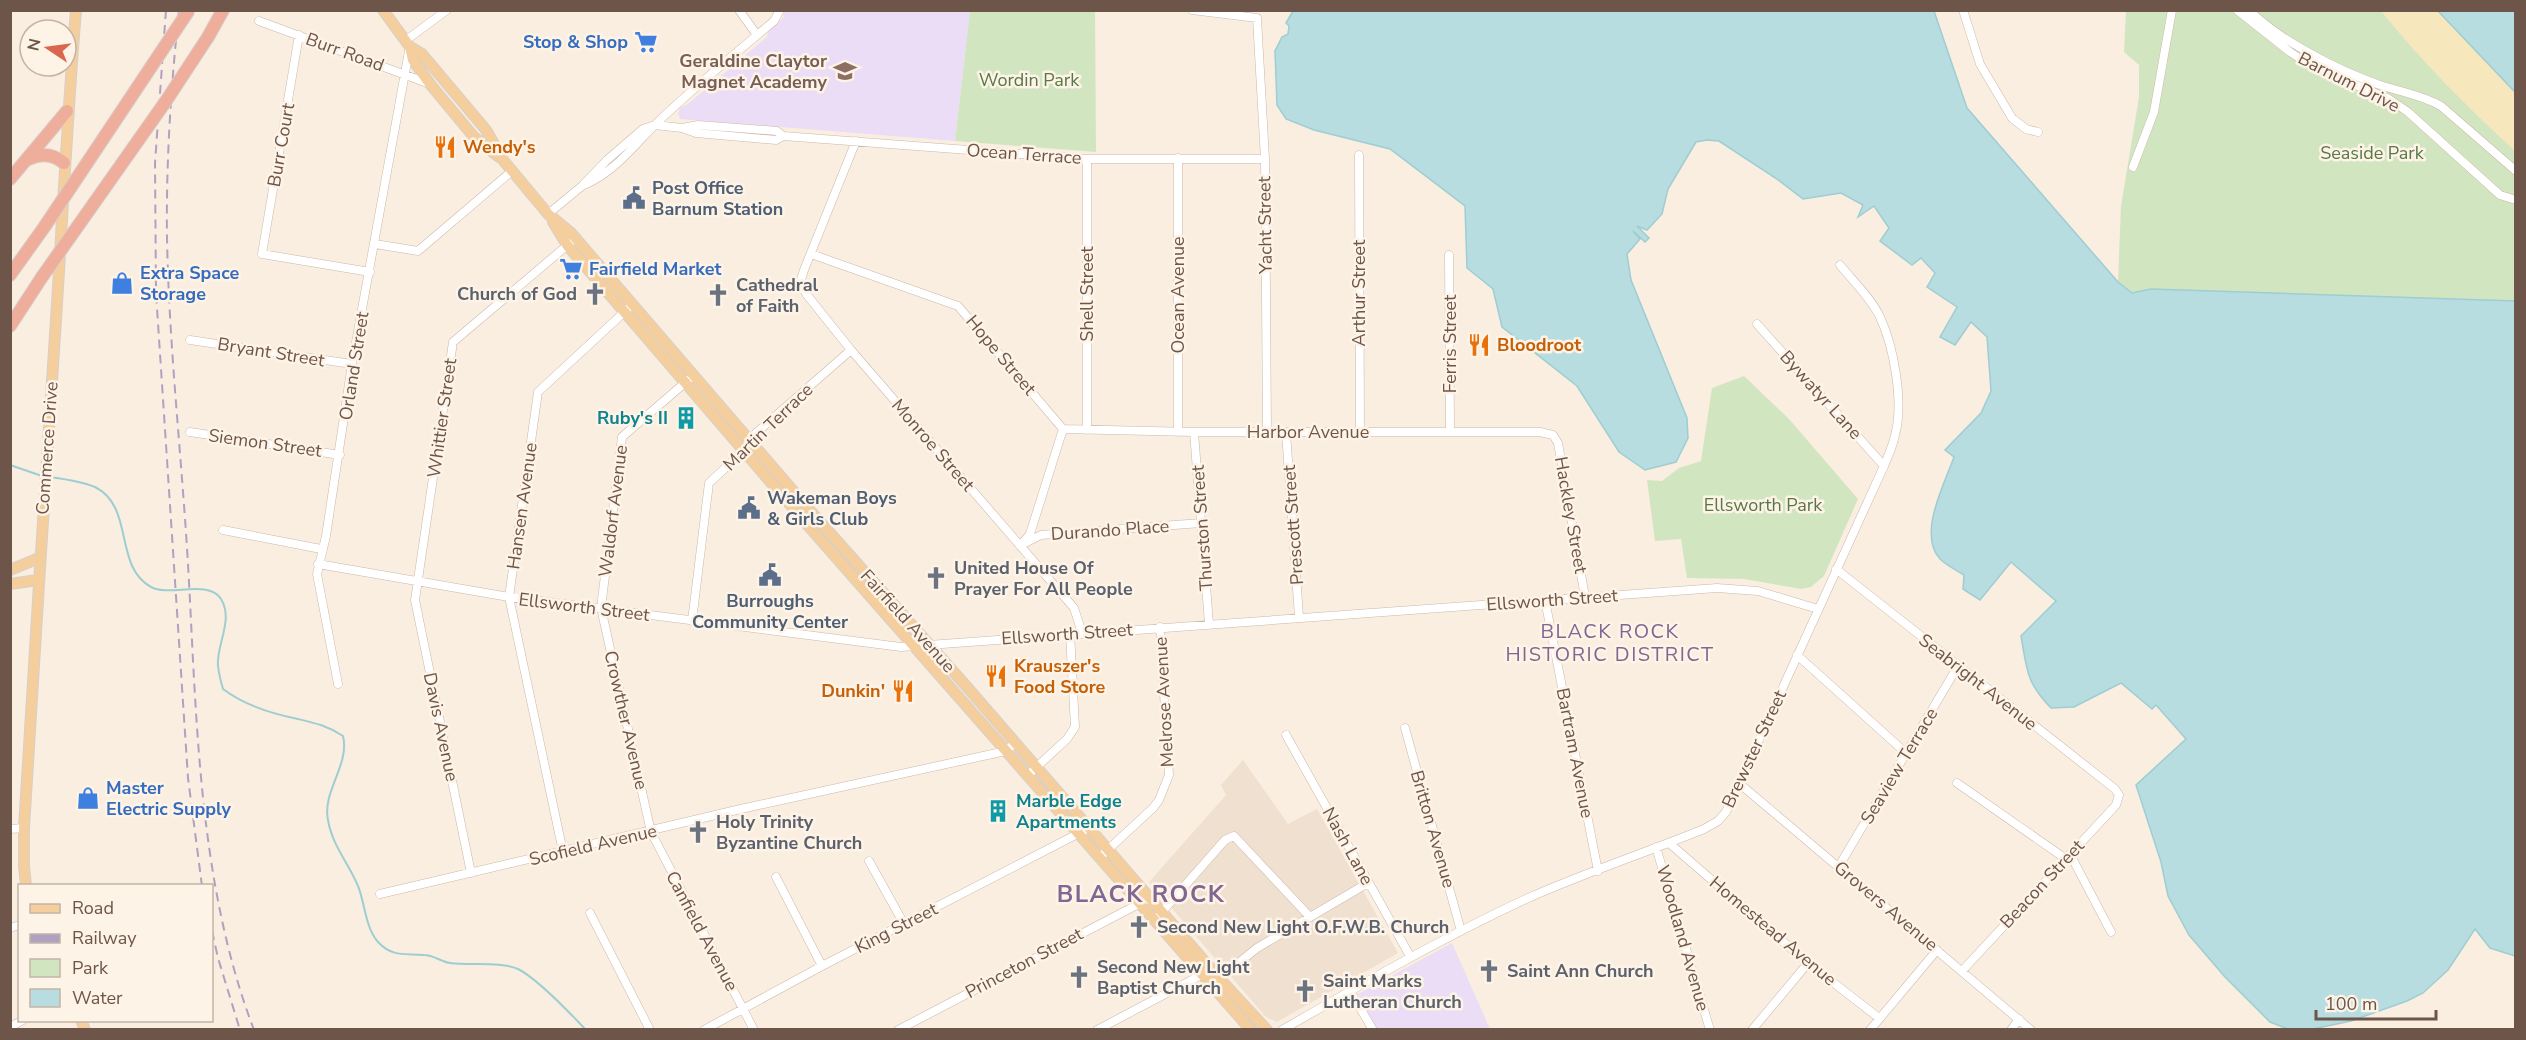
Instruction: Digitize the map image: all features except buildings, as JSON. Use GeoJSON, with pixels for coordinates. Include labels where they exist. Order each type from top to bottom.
{"type":"FeatureCollection","features":[{"type":"Feature","properties":{"kind":"highway"},"geometry":{"type":"LineString","coordinates":[[10,275],[157,63],[189,10]]}},
{"type":"Feature","properties":{"kind":"highway"},"geometry":{"type":"LineString","coordinates":[[10,326],[166,101],[224,10]]}},
{"type":"Feature","properties":{"kind":"highway"},"geometry":{"type":"LineString","coordinates":[[10,179],[67,111]]}},
{"type":"Feature","properties":{"kind":"highway"},"geometry":{"type":"LineString","coordinates":[[22,164],[33,157],[44,154],[55,157],[63,163]]}},
{"type":"Feature","properties":{"kind":"main road","name":"Commerce Drive"},"geometry":{"type":"LineString","coordinates":[[26,884],[24,828],[39,558],[63,163],[76,10]]}},
{"type":"Feature","properties":{"kind":"main road","name":"Fairfield Avenue"},"geometry":{"type":"LineString","coordinates":[[383,10],[408,44],[422,54],[486,130],[503,160],[571,242],[896,617],[927,645],[1015,743],[1032,772]]}},
{"type":"Feature","properties":{"kind":"main road","name":"Fairfield Avenue"},"geometry":{"type":"LineString","coordinates":[[408,44],[413,60],[430,84],[474,137],[503,160]]}},
{"type":"Feature","properties":{"kind":"main road"},"geometry":{"type":"LineString","coordinates":[[10,570],[39,558]]}},
{"type":"Feature","properties":{"kind":"main road"},"geometry":{"type":"LineString","coordinates":[[10,584],[38,580]]}},
{"type":"Feature","properties":{"kind":"main road","name":"Fairfield Avenue"},"geometry":{"type":"LineString","coordinates":[[896,617],[915,647],[1006,751],[1032,772],[1104,853],[1215,981],[1251,1029]]}},
{"type":"Feature","properties":{"kind":"main road","name":"Fairfield Avenue"},"geometry":{"type":"LineString","coordinates":[[1215,981],[1267,1029]]}},
{"type":"Feature","properties":{"kind":"street"},"geometry":{"type":"LineString","coordinates":[[408,44],[447,10]]}},
{"type":"Feature","properties":{"kind":"street"},"geometry":{"type":"LineString","coordinates":[[739,10],[757,35]]}},
{"type":"Feature","properties":{"kind":"street"},"geometry":{"type":"LineString","coordinates":[[548,214],[582,186],[595,181],[626,155],[655,125],[774,21],[780,10]]}},
{"type":"Feature","properties":{"kind":"street","name":"Yacht Street"},"geometry":{"type":"LineString","coordinates":[[1192,10],[1257,18],[1265,159],[1267,432]]}},
{"type":"Feature","properties":{"kind":"street"},"geometry":{"type":"LineString","coordinates":[[1963,10],[1980,64],[2012,118],[2026,129],[2038,132]]}},
{"type":"Feature","properties":{"kind":"street"},"geometry":{"type":"LineString","coordinates":[[2133,167],[2154,112],[2172,10]]}},
{"type":"Feature","properties":{"kind":"street","name":"Barnum Drive"},"geometry":{"type":"LineString","coordinates":[[2236,10],[2312,66],[2389,99],[2408,112],[2500,195],[2516,200]]}},
{"type":"Feature","properties":{"kind":"street","name":"Barnum Drive"},"geometry":{"type":"LineString","coordinates":[[2249,10],[2279,34],[2348,72],[2381,85],[2427,98],[2441,106],[2516,171]]}},
{"type":"Feature","properties":{"kind":"street","name":"Burr Road"},"geometry":{"type":"LineString","coordinates":[[259,21],[430,84]]}},
{"type":"Feature","properties":{"kind":"street","name":"Burr Court"},"geometry":{"type":"LineString","coordinates":[[299,35],[262,254],[370,272]]}},
{"type":"Feature","properties":{"kind":"street","name":"Orland Street"},"geometry":{"type":"LineString","coordinates":[[338,684],[317,574],[318,564],[326,536],[352,364],[375,244],[408,44]]}},
{"type":"Feature","properties":{"kind":"street","name":"Ocean Terrace"},"geometry":{"type":"LineString","coordinates":[[655,125],[682,128],[698,125],[777,131],[783,136],[1087,159],[1265,159]]}},
{"type":"Feature","properties":{"kind":"street"},"geometry":{"type":"LineString","coordinates":[[811,254],[856,141]]}},
{"type":"Feature","properties":{"kind":"street","name":"Arthur Street"},"geometry":{"type":"LineString","coordinates":[[1359,155],[1360,432]]}},
{"type":"Feature","properties":{"kind":"street","name":"Ocean Avenue"},"geometry":{"type":"LineString","coordinates":[[1178,158],[1178,432]]}},
{"type":"Feature","properties":{"kind":"street","name":"Shell Street"},"geometry":{"type":"LineString","coordinates":[[1087,159],[1087,430]]}},
{"type":"Feature","properties":{"kind":"street"},"geometry":{"type":"LineString","coordinates":[[375,244],[418,251],[512,171]]}},
{"type":"Feature","properties":{"kind":"street","name":"Whittier Street"},"geometry":{"type":"LineString","coordinates":[[418,581],[453,342],[571,242]]}},
{"type":"Feature","properties":{"kind":"street","name":"Monroe Street"},"geometry":{"type":"LineString","coordinates":[[811,254],[800,283],[807,295],[851,350],[1074,608],[1082,633]]}},
{"type":"Feature","properties":{"kind":"street","name":"Hope Street"},"geometry":{"type":"LineString","coordinates":[[811,254],[958,306],[1063,429]]}},
{"type":"Feature","properties":{"kind":"street","name":"Ferris Street"},"geometry":{"type":"LineString","coordinates":[[1449,255],[1450,432]]}},
{"type":"Feature","properties":{"kind":"street","name":"Brewster Street"},"geometry":{"type":"LineString","coordinates":[[1282,1029],[1410,956],[1461,931],[1529,898],[1669,843],[1718,821],[1726,812],[1884,466],[1895,435],[1898,417],[1897,384],[1888,339],[1879,315],[1840,265]]}},
{"type":"Feature","properties":{"kind":"street","name":"Hansen Avenue"},"geometry":{"type":"LineString","coordinates":[[563,852],[509,597],[538,392],[629,308]]}},
{"type":"Feature","properties":{"kind":"street","name":"Bywatyr Lane"},"geometry":{"type":"LineString","coordinates":[[1757,324],[1884,466]]}},
{"type":"Feature","properties":{"kind":"street","name":"Bryant Street"},"geometry":{"type":"LineString","coordinates":[[190,339],[352,364]]}},
{"type":"Feature","properties":{"kind":"street","name":"Martin Terrace"},"geometry":{"type":"LineString","coordinates":[[692,621],[709,483],[851,350]]}},
{"type":"Feature","properties":{"kind":"street","name":"Waldorf Avenue"},"geometry":{"type":"LineString","coordinates":[[601,608],[622,437],[689,378]]}},
{"type":"Feature","properties":{"kind":"street"},"geometry":{"type":"LineString","coordinates":[[1020,546],[1030,534],[1063,429]]}},
{"type":"Feature","properties":{"kind":"street","name":"Harbor Avenue"},"geometry":{"type":"LineString","coordinates":[[1063,429],[1178,432],[1540,432],[1553,435]]}},
{"type":"Feature","properties":{"kind":"street","name":"Siemon Street"},"geometry":{"type":"LineString","coordinates":[[190,432],[340,455]]}},
{"type":"Feature","properties":{"kind":"street","name":"Thurston Street"},"geometry":{"type":"LineString","coordinates":[[1194,432],[1209,624]]}},
{"type":"Feature","properties":{"kind":"street","name":"Prescott Street"},"geometry":{"type":"LineString","coordinates":[[1286,432],[1299,617]]}},
{"type":"Feature","properties":{"kind":"street","name":"Hackley Street"},"geometry":{"type":"LineString","coordinates":[[1553,435],[1558,443],[1573,518],[1585,597]]}},
{"type":"Feature","properties":{"kind":"street","name":"Durando Place"},"geometry":{"type":"LineString","coordinates":[[1020,546],[1041,535],[1201,523]]}},
{"type":"Feature","properties":{"kind":"street"},"geometry":{"type":"LineString","coordinates":[[224,530],[321,549]]}},
{"type":"Feature","properties":{"kind":"street","name":"Ellsworth Street"},"geometry":{"type":"LineString","coordinates":[[318,564],[509,597],[915,647],[1070,633],[1742,588],[1818,609]]}},
{"type":"Feature","properties":{"kind":"street","name":"Seabright Avenue"},"geometry":{"type":"LineString","coordinates":[[1836,569],[2115,789],[2119,795]]}},
{"type":"Feature","properties":{"kind":"street","name":"Davis Avenue"},"geometry":{"type":"LineString","coordinates":[[418,581],[415,600],[471,873]]}},
{"type":"Feature","properties":{"kind":"street","name":"Bartram Avenue"},"geometry":{"type":"LineString","coordinates":[[1545,600],[1598,871]]}},
{"type":"Feature","properties":{"kind":"street","name":"Crowther Avenue"},"geometry":{"type":"LineString","coordinates":[[601,608],[651,832]]}},
{"type":"Feature","properties":{"kind":"street","name":"Melrose Avenue"},"geometry":{"type":"LineString","coordinates":[[1104,853],[1153,808],[1159,800],[1169,775],[1160,627]]}},
{"type":"Feature","properties":{"kind":"street"},"geometry":{"type":"LineString","coordinates":[[1032,772],[1067,739],[1075,727],[1070,633]]}},
{"type":"Feature","properties":{"kind":"street"},"geometry":{"type":"LineString","coordinates":[[1797,655],[1906,753]]}},
{"type":"Feature","properties":{"kind":"street","name":"Seaview Terrace"},"geometry":{"type":"LineString","coordinates":[[1839,866],[1958,666]]}},
{"type":"Feature","properties":{"kind":"street","name":"Britton Avenue"},"geometry":{"type":"LineString","coordinates":[[1405,728],[1461,931]]}},
{"type":"Feature","properties":{"kind":"street","name":"Nash Lane"},"geometry":{"type":"LineString","coordinates":[[1286,735],[1410,956]]}},
{"type":"Feature","properties":{"kind":"street","name":"Scofield Avenue"},"geometry":{"type":"LineString","coordinates":[[380,894],[651,832],[745,808],[1006,751],[1015,743]]}},
{"type":"Feature","properties":{"kind":"street"},"geometry":{"type":"LineString","coordinates":[[1957,783],[2068,856],[2111,932]]}},
{"type":"Feature","properties":{"kind":"street","name":"Grovers Avenue"},"geometry":{"type":"LineString","coordinates":[[1740,784],[2031,1029]]}},
{"type":"Feature","properties":{"kind":"street","name":"Beacon Street"},"geometry":{"type":"LineString","coordinates":[[1962,971],[2116,805],[2119,795]]}},
{"type":"Feature","properties":{"kind":"street"},"geometry":{"type":"LineString","coordinates":[[10,829],[24,828]]}},
{"type":"Feature","properties":{"kind":"street","name":"King Street"},"geometry":{"type":"LineString","coordinates":[[704,1029],[1084,831]]}},
{"type":"Feature","properties":{"kind":"street","name":"Canfield Avenue"},"geometry":{"type":"LineString","coordinates":[[651,832],[754,1029]]}},
{"type":"Feature","properties":{"kind":"street"},"geometry":{"type":"LineString","coordinates":[[1158,916],[1225,840],[1234,836],[1310,917]]}},
{"type":"Feature","properties":{"kind":"street","name":"Homestead Avenue"},"geometry":{"type":"LineString","coordinates":[[1669,843],[1808,963],[1879,1018]]}},
{"type":"Feature","properties":{"kind":"street","name":"Woodland Avenue"},"geometry":{"type":"LineString","coordinates":[[1656,847],[1710,1029]]}},
{"type":"Feature","properties":{"kind":"street"},"geometry":{"type":"LineString","coordinates":[[869,861],[904,924]]}},
{"type":"Feature","properties":{"kind":"street"},"geometry":{"type":"LineString","coordinates":[[776,877],[822,966]]}},
{"type":"Feature","properties":{"kind":"street"},"geometry":{"type":"LineString","coordinates":[[1215,981],[1257,948],[1368,883]]}},
{"type":"Feature","properties":{"kind":"street","name":"Princeton Street"},"geometry":{"type":"LineString","coordinates":[[898,1029],[1145,900]]}},
{"type":"Feature","properties":{"kind":"street"},"geometry":{"type":"LineString","coordinates":[[590,913],[650,1029]]}},
{"type":"Feature","properties":{"kind":"street"},"geometry":{"type":"LineString","coordinates":[[1870,1029],[1937,950]]}},
{"type":"Feature","properties":{"kind":"street"},"geometry":{"type":"LineString","coordinates":[[1752,1029],[1808,963]]}},
{"type":"Feature","properties":{"kind":"street"},"geometry":{"type":"LineString","coordinates":[[1097,1029],[1207,972]]}},
{"type":"Feature","properties":{"kind":"street"},"geometry":{"type":"LineString","coordinates":[[1350,991],[1373,1029]]}},
{"type":"Feature","properties":{"kind":"street"},"geometry":{"type":"LineString","coordinates":[[2011,1029],[2019,1019]]}},
{"type":"Feature","properties":{"kind":"shaded area","name":"Geraldine Claytor Magnet Academy"},"geometry":{"type":"Polygon","coordinates":[[[785,11],[970,11],[955,141],[680,119],[678,113],[680,108],[688,104],[767,37],[768,32],[783,18],[785,11]]]}},
{"type":"Feature","properties":{"kind":"shaded area"},"geometry":{"type":"Polygon","coordinates":[[[1243,760],[1288,824],[1317,809],[1398,953],[1277,1022],[1266,1017],[1149,882],[1226,795],[1221,785],[1243,760]]]}},
{"type":"Feature","properties":{"kind":"shaded area"},"geometry":{"type":"Polygon","coordinates":[[[1452,943],[1490,1029],[1377,1029],[1358,994],[1452,943]]]}},
{"type":"Feature","properties":{"kind":"green space","name":"Wordin Park"},"geometry":{"type":"Polygon","coordinates":[[[970,11],[1095,11],[1096,152],[955,141],[970,11]]]}},
{"type":"Feature","properties":{"kind":"green space","name":"Seaside Park"},"geometry":{"type":"Polygon","coordinates":[[[2126,11],[2438,11],[2515,92],[2515,301],[2151,289],[2132,293],[2118,282],[2121,206],[2139,97],[2139,65],[2124,52],[2126,11]]]}},
{"type":"Feature","properties":{"kind":"green space","name":"Ellsworth Park"},"geometry":{"type":"Polygon","coordinates":[[[1744,376],[1789,419],[1858,499],[1824,576],[1811,587],[1801,589],[1744,579],[1687,578],[1681,539],[1655,541],[1647,480],[1662,481],[1679,468],[1701,461],[1712,388],[1744,376]]]}},
{"type":"Feature","properties":{"kind":"sand"},"geometry":{"type":"Polygon","coordinates":[[[2381,11],[2438,11],[2515,92],[2515,151],[2445,84],[2381,11]]]}},
{"type":"Feature","properties":{"kind":"water"},"geometry":{"type":"Polygon","coordinates":[[[1293,11],[1934,11],[1967,108],[2118,282],[2132,293],[2151,289],[2515,301],[2515,956],[2490,948],[2475,929],[2448,970],[2423,993],[2407,1001],[2351,1021],[2313,1029],[2288,1029],[2270,1022],[2225,977],[2189,935],[2168,896],[2161,862],[2136,785],[2186,739],[2156,705],[2152,709],[2121,683],[2074,707],[2051,708],[2032,683],[2021,636],[2056,601],[2011,562],[1980,600],[1963,589],[1964,575],[1942,561],[1934,549],[1931,536],[1935,508],[1954,457],[1945,450],[1981,413],[1991,391],[1987,337],[1971,322],[1955,345],[1940,337],[1957,307],[1927,287],[1935,273],[1921,258],[1912,265],[1880,241],[1889,228],[1874,206],[1858,217],[1863,205],[1841,193],[1803,199],[1719,141],[1696,142],[1668,189],[1662,214],[1647,230],[1637,226],[1649,238],[1645,242],[1633,231],[1640,239],[1627,254],[1631,280],[1687,418],[1688,438],[1676,462],[1645,470],[1619,452],[1577,386],[1502,327],[1493,289],[1467,268],[1465,206],[1390,149],[1314,130],[1286,119],[1277,105],[1275,51],[1282,37],[1288,34],[1289,26],[1286,23],[1293,11]]]}},
{"type":"Feature","properties":{"kind":"water"},"geometry":{"type":"Polygon","coordinates":[[[2438,11],[2515,11],[2515,92],[2438,11]]]}},
{"type":"Feature","properties":{"kind":"waterway"},"geometry":{"type":"LineString","coordinates":[[10,465],[42,476]]}},
{"type":"Feature","properties":{"kind":"waterway"},"geometry":{"type":"LineString","coordinates":[[50,477],[90,485],[107,496],[115,508],[132,565],[139,577],[151,587],[159,590],[207,590],[215,593],[221,599],[226,615],[218,658],[223,689],[259,708],[321,725],[343,736],[343,757],[329,799],[328,820],[337,846],[358,886],[368,922],[378,942],[394,953],[427,955],[450,963],[494,964],[518,969],[544,988],[586,1030]]}},
{"type":"Feature","properties":{"kind":"railway"},"geometry":{"type":"LineString","coordinates":[[166,10],[155,163],[156,293],[188,778],[202,884]]}},
{"type":"Feature","properties":{"kind":"railway"},"geometry":{"type":"LineString","coordinates":[[179,10],[167,180],[167,237],[170,323],[199,752],[204,809],[222,921],[236,976],[254,1030]]}},
{"type":"Feature","properties":{"kind":"railway"},"geometry":{"type":"LineString","coordinates":[[213,936],[240,1030]]}},
{"type":"Feature","properties":{"kind":"place","name":"Stop & Shop"},"geometry":{"type":"Point","coordinates":[646,42]}},
{"type":"Feature","properties":{"kind":"place","name":"Geraldine Claytor Magnet Academy"},"geometry":{"type":"Point","coordinates":[845,71]}},
{"type":"Feature","properties":{"kind":"place","name":"Wendy's"},"geometry":{"type":"Point","coordinates":[445,147]}},
{"type":"Feature","properties":{"kind":"place","name":"Post Office Barnum Station"},"geometry":{"type":"Point","coordinates":[634,198]}},
{"type":"Feature","properties":{"kind":"place","name":"Fairfield Market"},"geometry":{"type":"Point","coordinates":[571,269]}},
{"type":"Feature","properties":{"kind":"place","name":"Extra Space Storage"},"geometry":{"type":"Point","coordinates":[122,283]}},
{"type":"Feature","properties":{"kind":"place","name":"Church of God"},"geometry":{"type":"Point","coordinates":[595,294]}},
{"type":"Feature","properties":{"kind":"place","name":"Cathedral of Faith"},"geometry":{"type":"Point","coordinates":[718,295]}},
{"type":"Feature","properties":{"kind":"place","name":"Bloodroot"},"geometry":{"type":"Point","coordinates":[1479,345]}},
{"type":"Feature","properties":{"kind":"place","name":"Ruby's II"},"geometry":{"type":"Point","coordinates":[686,418]}},
{"type":"Feature","properties":{"kind":"place","name":"Wakeman Boys & Girls Club"},"geometry":{"type":"Point","coordinates":[749,508]}},
{"type":"Feature","properties":{"kind":"place","name":"Burroughs Community Center"},"geometry":{"type":"Point","coordinates":[770,575]}},
{"type":"Feature","properties":{"kind":"place","name":"United House Of Prayer For All People"},"geometry":{"type":"Point","coordinates":[936,578]}},
{"type":"Feature","properties":{"kind":"place","name":"Krauszer's Food Store"},"geometry":{"type":"Point","coordinates":[996,676]}},
{"type":"Feature","properties":{"kind":"place","name":"Dunkin'"},"geometry":{"type":"Point","coordinates":[903,691]}},
{"type":"Feature","properties":{"kind":"place","name":"Master Electric Supply"},"geometry":{"type":"Point","coordinates":[88,798]}},
{"type":"Feature","properties":{"kind":"place","name":"Marble Edge Apartments"},"geometry":{"type":"Point","coordinates":[998,811]}},
{"type":"Feature","properties":{"kind":"place","name":"Holy Trinity Byzantine Church"},"geometry":{"type":"Point","coordinates":[698,832]}},
{"type":"Feature","properties":{"kind":"place","name":"Second New Light O.F.W.B. Church"},"geometry":{"type":"Point","coordinates":[1139,927]}},
{"type":"Feature","properties":{"kind":"place","name":"Saint Ann Church"},"geometry":{"type":"Point","coordinates":[1489,971]}},
{"type":"Feature","properties":{"kind":"place","name":"Second New Light Baptist Church"},"geometry":{"type":"Point","coordinates":[1079,977]}},
{"type":"Feature","properties":{"kind":"place","name":"Saint Marks Lutheran Church"},"geometry":{"type":"Point","coordinates":[1305,991]}},
{"type":"Feature","properties":{"kind":"district","name":"BLACK ROCK HISTORIC DISTRICT"},"geometry":{"type":"Point","coordinates":[1610,642]}},
{"type":"Feature","properties":{"kind":"district","name":"BLACK ROCK"},"geometry":{"type":"Point","coordinates":[1141,894]}}]}
